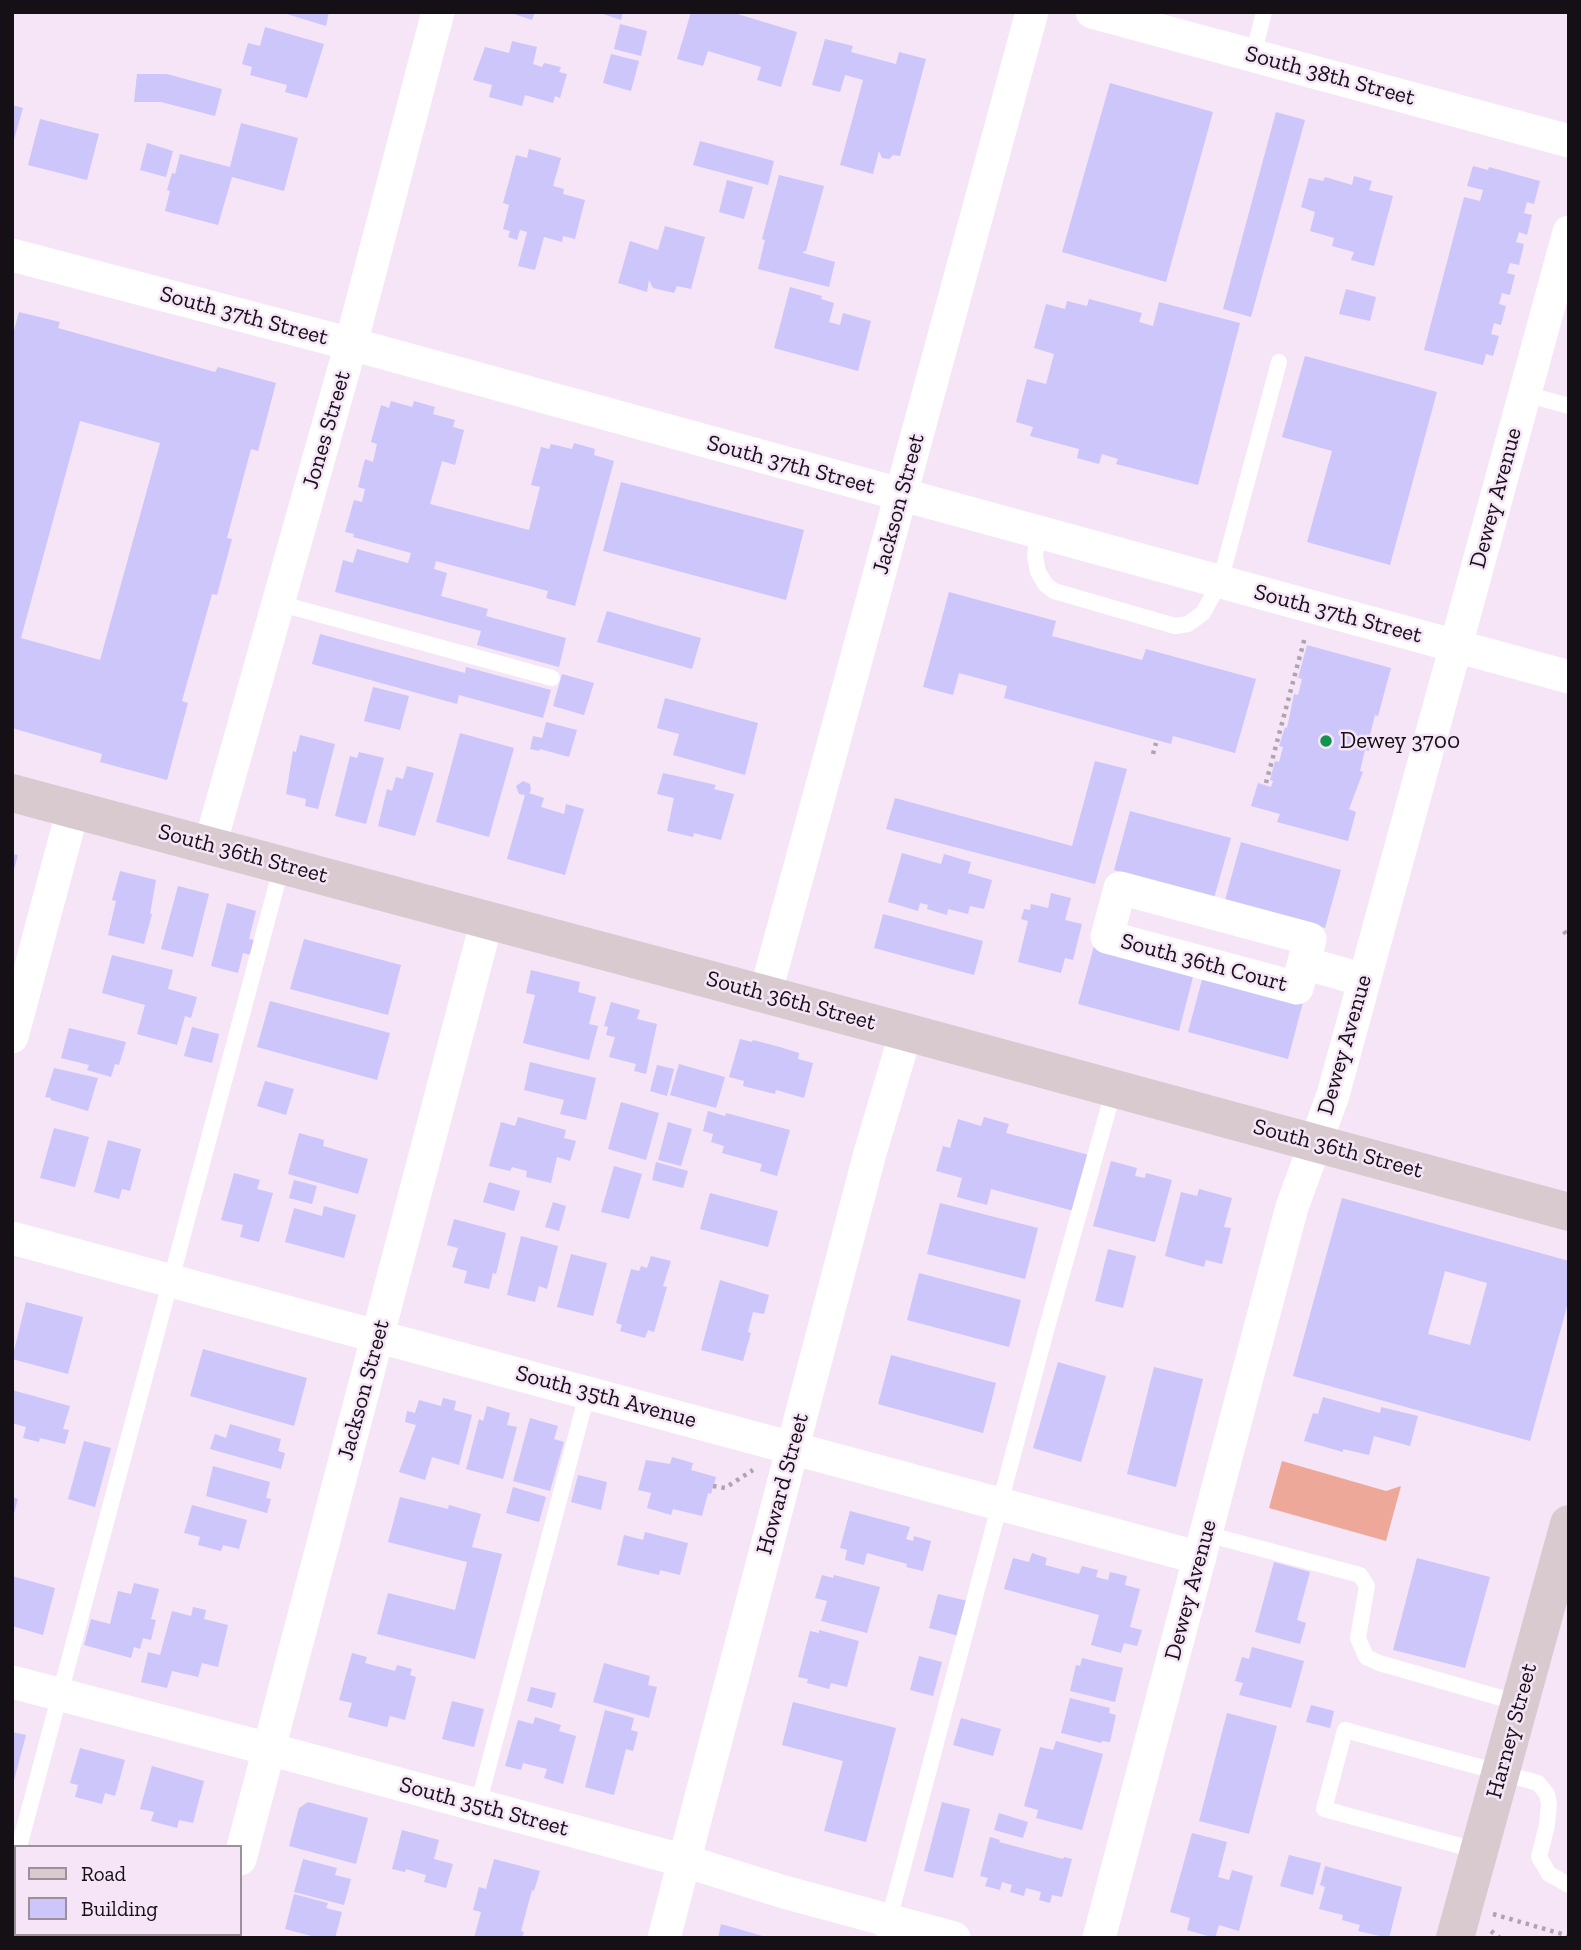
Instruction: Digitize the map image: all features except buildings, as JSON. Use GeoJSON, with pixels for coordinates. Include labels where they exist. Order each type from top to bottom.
{"type":"FeatureCollection","features":[{"type":"Feature","properties":{"kind":"street","name":"Jones Street"},"geometry":{"type":"LineString","coordinates":[[210,845],[351,344],[438,12]]}},
{"type":"Feature","properties":{"kind":"street","name":"Jackson Street"},"geometry":{"type":"LineString","coordinates":[[765,995],[1032,12]]}},
{"type":"Feature","properties":{"kind":"street","name":"South 38th Street"},"geometry":{"type":"LineString","coordinates":[[1092,12],[1569,141]]}},
{"type":"Feature","properties":{"kind":"street","name":"Dewey Avenue"},"geometry":{"type":"LineString","coordinates":[[1099,1938],[1292,1207],[1333,1095],[1569,232]]}},
{"type":"Feature","properties":{"kind":"street","name":"South 37th Street"},"geometry":{"type":"LineString","coordinates":[[12,255],[351,344],[1569,677]]}},
{"type":"Feature","properties":{"kind":"street","name":"South 36th Street"},"geometry":{"type":"LineString","coordinates":[[12,793],[1569,1212]]}},
{"type":"Feature","properties":{"kind":"street"},"geometry":{"type":"LineString","coordinates":[[12,1037],[73,809]]}},
{"type":"Feature","properties":{"kind":"street","name":"South 36th Court"},"geometry":{"type":"LineString","coordinates":[[1120,888],[1310,939],[1304,963],[1297,988],[1107,937],[1120,888]]}},
{"type":"Feature","properties":{"kind":"street","name":"Jackson Street"},"geometry":{"type":"LineString","coordinates":[[242,1851],[487,920]]}},
{"type":"Feature","properties":{"kind":"street","name":"South 36th Court"},"geometry":{"type":"LineString","coordinates":[[1304,963],[1364,980]]}},
{"type":"Feature","properties":{"kind":"street","name":"Howard Street"},"geometry":{"type":"LineString","coordinates":[[664,1938],[867,1166],[906,1032]]}},
{"type":"Feature","properties":{"kind":"street","name":"South 35th Avenue"},"geometry":{"type":"LineString","coordinates":[[12,1238],[1001,1504],[1203,1546]]}},
{"type":"Feature","properties":{"kind":"street","name":"Harney Street"},"geometry":{"type":"LineString","coordinates":[[1455,1938],[1569,1524]]}},
{"type":"Feature","properties":{"kind":"street","name":"South 35th Street"},"geometry":{"type":"LineString","coordinates":[[12,1682],[685,1861],[784,1892],[886,1929],[954,1938]]}},
{"type":"Feature","properties":{"kind":"lane"},"geometry":{"type":"LineString","coordinates":[[1253,55],[1264,12]]}},
{"type":"Feature","properties":{"kind":"lane"},"geometry":{"type":"LineString","coordinates":[[1038,532],[1038,572],[1046,585],[1054,591],[1175,626],[1188,624],[1203,613],[1220,582],[1279,362]]}},
{"type":"Feature","properties":{"kind":"lane"},"geometry":{"type":"LineString","coordinates":[[1525,394],[1569,406]]}},
{"type":"Feature","properties":{"kind":"lane"},"geometry":{"type":"LineString","coordinates":[[278,603],[552,678]]}},
{"type":"Feature","properties":{"kind":"lane"},"geometry":{"type":"LineString","coordinates":[[20,1845],[282,865]]}},
{"type":"Feature","properties":{"kind":"lane"},"geometry":{"type":"LineString","coordinates":[[886,1929],[1047,1327],[1114,1089]]}},
{"type":"Feature","properties":{"kind":"lane"},"geometry":{"type":"LineString","coordinates":[[478,1805],[587,1391]]}},
{"type":"Feature","properties":{"kind":"lane"},"geometry":{"type":"LineString","coordinates":[[1203,1546],[1360,1575],[1367,1586],[1359,1638],[1366,1657],[1378,1663],[1519,1703]]}},
{"type":"Feature","properties":{"kind":"lane"},"geometry":{"type":"LineString","coordinates":[[1479,1851],[1324,1809],[1345,1730],[1538,1783],[1547,1794],[1549,1804],[1539,1857],[1549,1874],[1569,1885]]}},
{"type":"Feature","properties":{"kind":"path"},"geometry":{"type":"LineString","coordinates":[[1266,783],[1305,637]]}},
{"type":"Feature","properties":{"kind":"path"},"geometry":{"type":"LineString","coordinates":[[1153,754],[1156,743]]}},
{"type":"Feature","properties":{"kind":"path"},"geometry":{"type":"LineString","coordinates":[[1564,931],[1569,939]]}},
{"type":"Feature","properties":{"kind":"path"},"geometry":{"type":"LineString","coordinates":[[713,1486],[724,1488],[732,1485],[761,1465]]}},
{"type":"Feature","properties":{"kind":"path"},"geometry":{"type":"LineString","coordinates":[[1489,1913],[1569,1936]]}},
{"type":"Feature","properties":{"kind":"shaded area"},"geometry":{"type":"Polygon","coordinates":[[[1282,1461],[1386,1491],[1401,1486],[1386,1541],[1269,1508],[1282,1461]]]}},
{"type":"Feature","properties":{"kind":"place","name":"Dewey 3700"},"geometry":{"type":"Point","coordinates":[1326,741]}}]}
